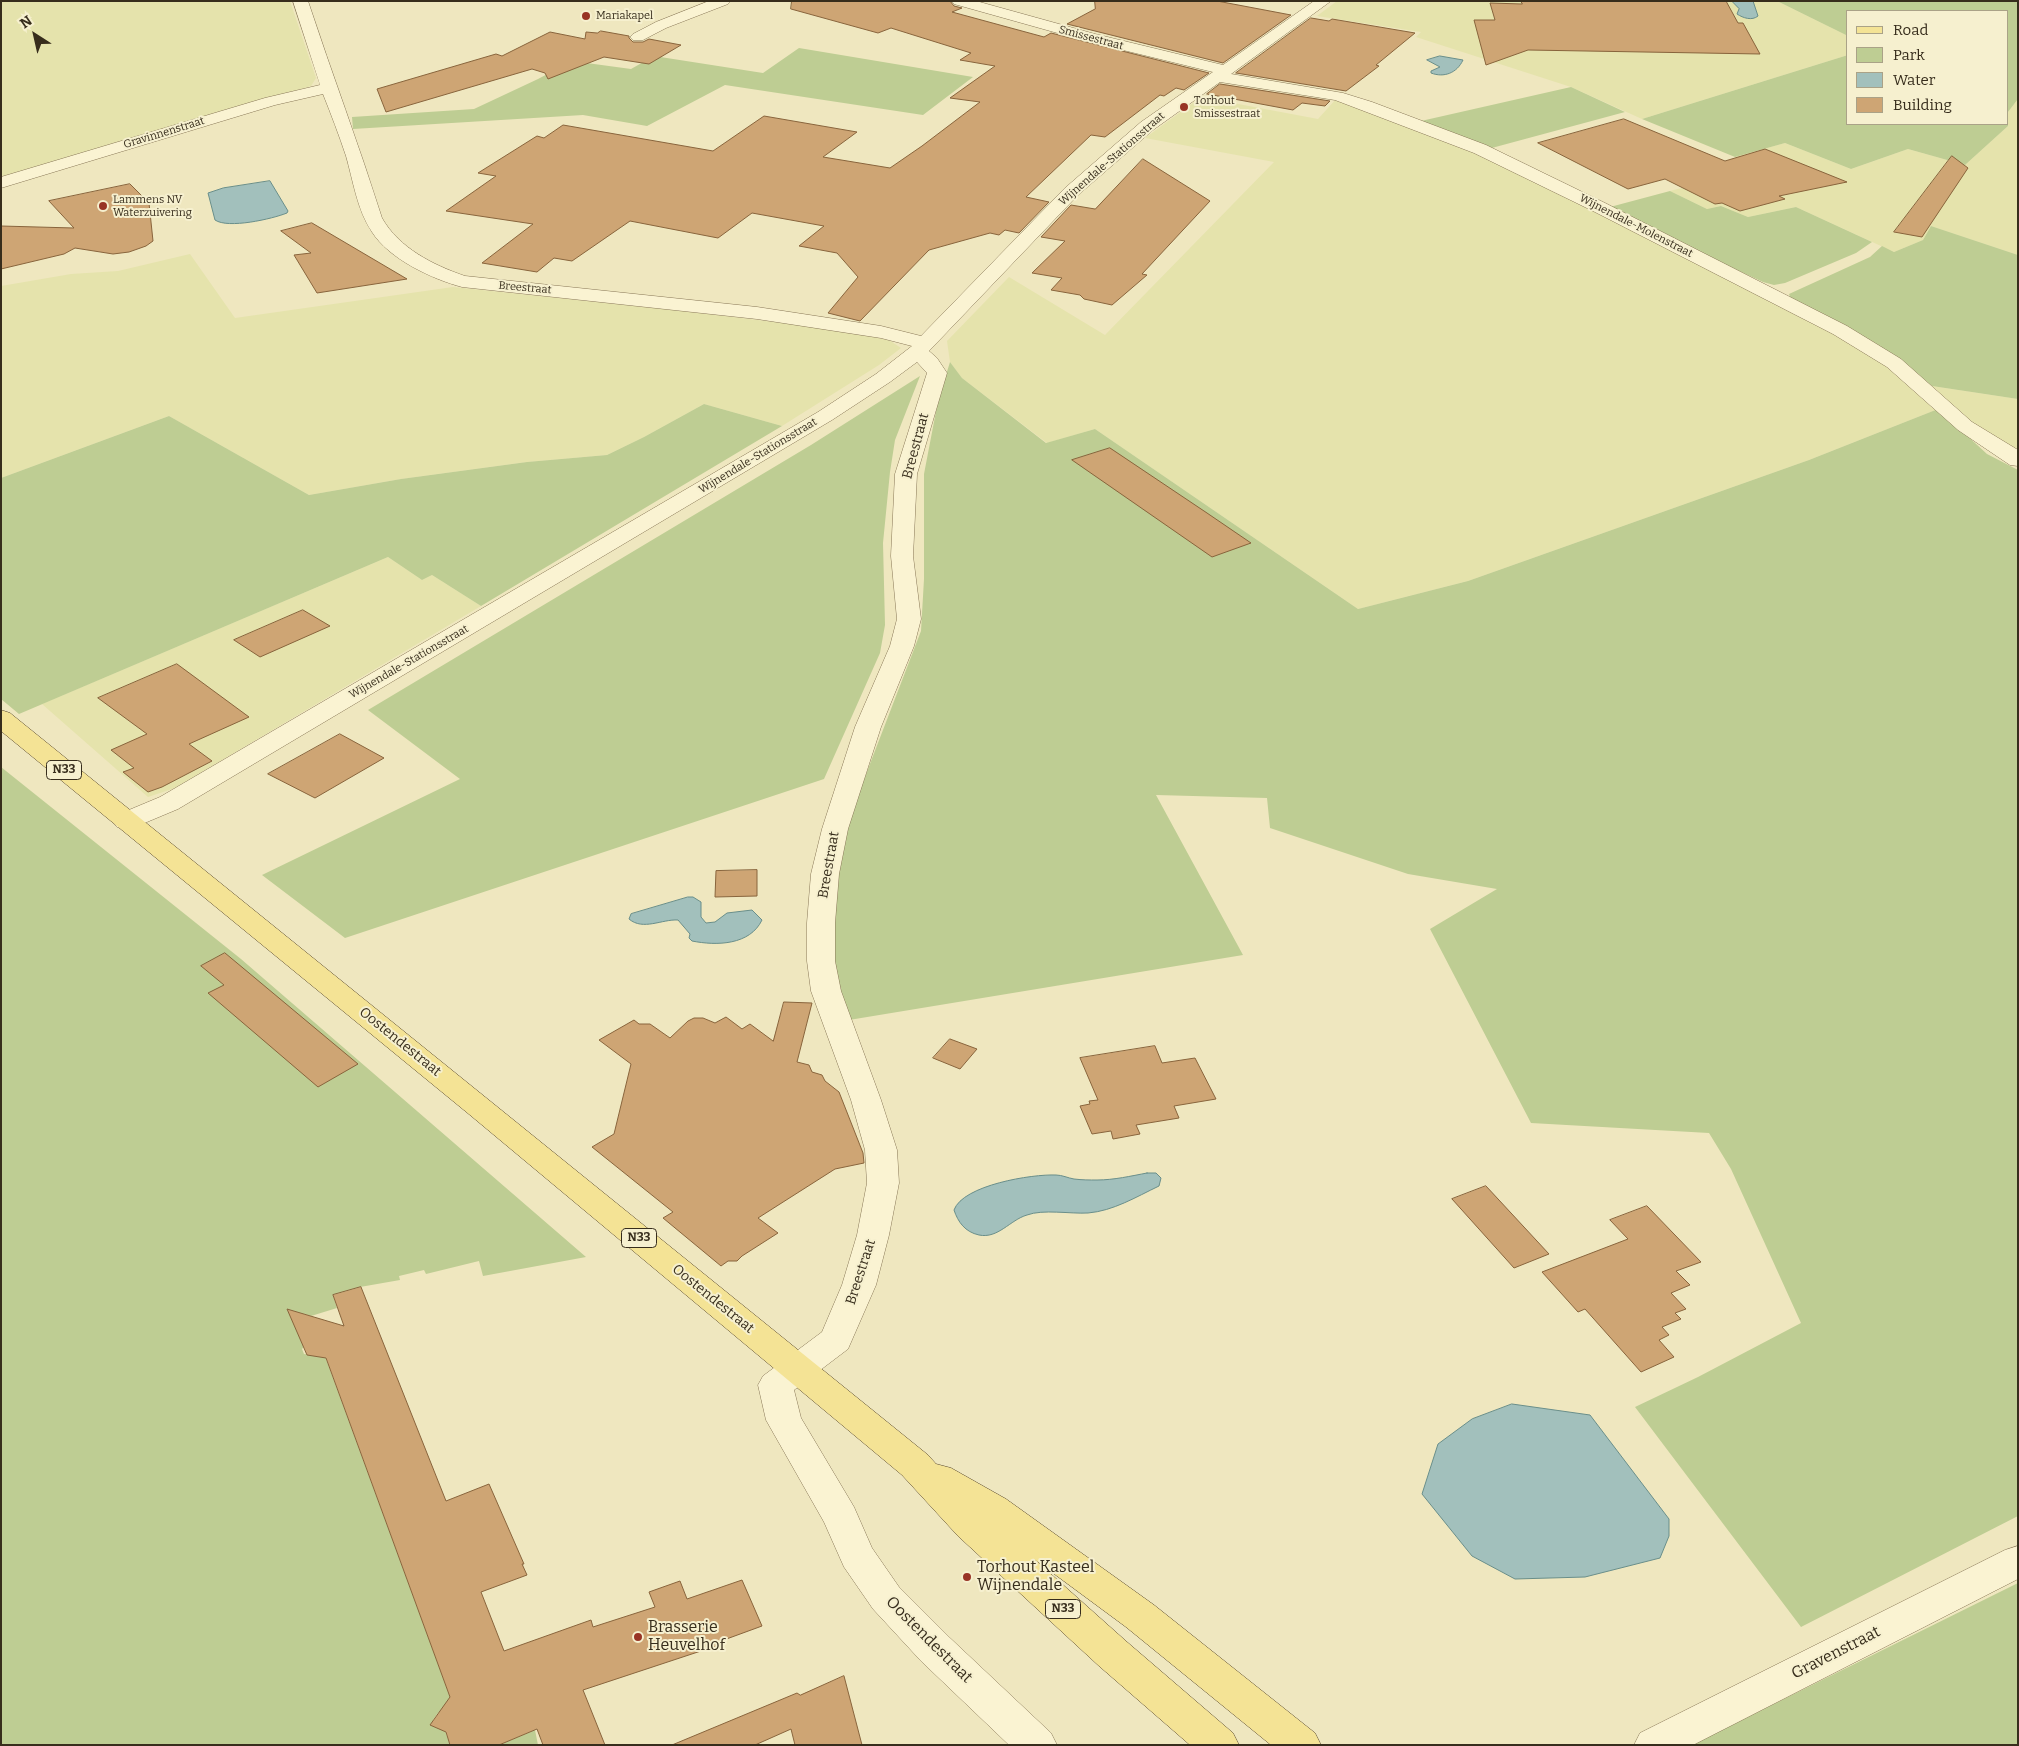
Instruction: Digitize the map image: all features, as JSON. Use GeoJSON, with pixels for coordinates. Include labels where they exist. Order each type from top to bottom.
{"type":"FeatureCollection","features":[{"type":"Feature","properties":{"kind":"main road","name":"Oostendestraat"},"geometry":{"type":"LineString","coordinates":[[1,718],[430,1066],[915,1465],[971,1525],[1113,1654],[1219,1745]]}},
{"type":"Feature","properties":{"kind":"main road","name":"Oostendestraat"},"geometry":{"type":"LineString","coordinates":[[915,1465],[992,1509],[1140,1616],[1301,1745]]}},
{"type":"Feature","properties":{"kind":"street","name":"Breestraat"},"geometry":{"type":"LineString","coordinates":[[300,1],[329,88],[350,142],[373,218],[380,230],[394,245],[422,265],[438,274],[462,281],[626,297],[845,325],[881,332],[921,348],[937,373],[906,474],[902,556],[909,619],[902,646],[868,727],[835,829],[824,874],[820,923],[821,961],[826,991],[866,1100],[881,1150],[883,1183],[874,1235],[859,1285],[836,1340],[798,1368]]}},
{"type":"Feature","properties":{"kind":"street"},"geometry":{"type":"LineString","coordinates":[[638,37],[660,25],[723,1]]}},
{"type":"Feature","properties":{"kind":"street","name":"Smissestraat"},"geometry":{"type":"LineString","coordinates":[[959,1],[1220,73]]}},
{"type":"Feature","properties":{"kind":"street","name":"Wijnendale-Stationsstraat"},"geometry":{"type":"LineString","coordinates":[[126,821],[169,803],[825,416],[921,348],[1072,192],[1146,126],[1324,1]]}},
{"type":"Feature","properties":{"kind":"street","name":"Wijnendale-Molenstraat"},"geometry":{"type":"LineString","coordinates":[[1220,73],[1337,96],[1366,104],[1480,149],[1608,211],[1847,334],[1894,363],[1965,426],[2018,460]]}},
{"type":"Feature","properties":{"kind":"street","name":"Gravinnenstraat"},"geometry":{"type":"LineString","coordinates":[[1,184],[271,101],[329,88]]}},
{"type":"Feature","properties":{"kind":"street","name":"Oostendestraat"},"geometry":{"type":"LineString","coordinates":[[798,1368],[775,1385],[784,1420],[821,1480],[841,1518],[857,1556],[886,1598],[935,1649],[1037,1745]]}},
{"type":"Feature","properties":{"kind":"street","name":"Gravenstraat"},"geometry":{"type":"LineString","coordinates":[[1654,1745],[2018,1561]]}},
{"type":"Feature","properties":{"kind":"shaded area"},"geometry":{"type":"Polygon","coordinates":[[[1,1],[290,1],[316,78],[311,86],[1,178],[1,1]]]}},
{"type":"Feature","properties":{"kind":"shaded area"},"geometry":{"type":"Polygon","coordinates":[[[1337,1],[1777,1],[1846,35],[1846,56],[1642,119],[1571,87],[1416,37],[1421,32],[1317,16],[1337,1]]]}},
{"type":"Feature","properties":{"kind":"shaded area"},"geometry":{"type":"Polygon","coordinates":[[[1201,97],[1318,119],[1337,98],[1493,159],[1702,262],[1893,366],[1938,409],[1809,460],[1468,581],[1358,609],[1095,429],[1047,443],[962,378],[950,362],[947,341],[1009,277],[1105,335],[1274,162],[1145,138],[1201,97]]]}},
{"type":"Feature","properties":{"kind":"shaded area"},"geometry":{"type":"Polygon","coordinates":[[[2018,99],[2018,255],[1931,226],[1923,240],[1894,252],[1796,207],[1748,217],[1721,206],[1707,209],[1670,191],[1756,169],[1735,157],[1785,143],[1851,169],[1908,149],[1965,165],[2009,125],[2009,111],[2018,99]]]}},
{"type":"Feature","properties":{"kind":"shaded area"},"geometry":{"type":"Polygon","coordinates":[[[190,254],[235,318],[453,287],[683,311],[840,330],[889,340],[901,348],[879,365],[782,426],[704,404],[607,455],[527,462],[401,479],[309,495],[169,416],[1,478],[1,286],[71,274],[118,271],[190,254]]]}},
{"type":"Feature","properties":{"kind":"shaded area"},"geometry":{"type":"Polygon","coordinates":[[[1932,386],[2018,399],[2018,450],[1983,433],[1956,411],[1932,386]]]}},
{"type":"Feature","properties":{"kind":"shaded area"},"geometry":{"type":"Polygon","coordinates":[[[388,557],[422,580],[432,575],[481,606],[175,788],[148,797],[42,704],[388,557]]]}},
{"type":"Feature","properties":{"kind":"green space"},"geometry":{"type":"Polygon","coordinates":[[[1777,1],[2018,1],[2018,99],[2009,111],[2009,10],[1846,10],[1846,35],[1777,1]]]}},
{"type":"Feature","properties":{"kind":"green space"},"geometry":{"type":"Polygon","coordinates":[[[799,48],[973,77],[923,115],[725,85],[647,126],[583,115],[353,129],[352,117],[474,109],[572,61],[631,69],[654,56],[763,73],[799,48]]]}},
{"type":"Feature","properties":{"kind":"green space"},"geometry":{"type":"Polygon","coordinates":[[[1846,56],[1846,125],[2008,126],[1965,165],[1908,149],[1851,169],[1785,143],[1735,157],[1642,119],[1846,56]]]}},
{"type":"Feature","properties":{"kind":"green space"},"geometry":{"type":"Polygon","coordinates":[[[1571,87],[1625,112],[1488,149],[1421,121],[1571,87]]]}},
{"type":"Feature","properties":{"kind":"green space"},"geometry":{"type":"Polygon","coordinates":[[[1670,191],[1707,209],[1721,206],[1748,217],[1796,207],[1872,242],[1856,253],[1785,283],[1774,285],[1726,265],[1610,207],[1670,191]]]}},
{"type":"Feature","properties":{"kind":"green space"},"geometry":{"type":"Polygon","coordinates":[[[1931,226],[2018,255],[2018,399],[1932,386],[1886,351],[1791,300],[1789,294],[1870,257],[1882,246],[1894,252],[1923,240],[1931,226]]]}},
{"type":"Feature","properties":{"kind":"green space"},"geometry":{"type":"Polygon","coordinates":[[[950,362],[962,378],[1046,443],[1095,429],[1358,609],[1468,581],[1809,460],[1938,409],[1987,454],[2018,470],[2018,1516],[1801,1627],[1635,1407],[1698,1377],[1801,1323],[1731,1169],[1709,1133],[1531,1123],[1430,929],[1497,889],[1408,874],[1270,828],[1267,798],[1156,795],[1243,955],[849,1020],[836,976],[832,919],[836,872],[848,821],[921,631],[924,579],[924,474],[938,401],[950,362]]]}},
{"type":"Feature","properties":{"kind":"green space"},"geometry":{"type":"Polygon","coordinates":[[[920,376],[895,440],[890,472],[883,543],[885,625],[880,653],[824,779],[345,938],[262,875],[460,779],[368,710],[811,445],[920,376]]]}},
{"type":"Feature","properties":{"kind":"green space"},"geometry":{"type":"Polygon","coordinates":[[[704,404],[782,426],[481,606],[432,575],[422,580],[388,557],[19,714],[1,699],[1,478],[169,416],[309,495],[401,479],[527,462],[607,455],[704,404]]]}},
{"type":"Feature","properties":{"kind":"green space"},"geometry":{"type":"Polygon","coordinates":[[[1,767],[241,959],[586,1257],[483,1276],[479,1261],[426,1274],[424,1270],[399,1276],[400,1280],[360,1287],[333,1295],[337,1308],[311,1316],[304,1314],[297,1317],[306,1344],[302,1349],[304,1354],[312,1355],[322,1348],[456,1713],[447,1710],[438,1713],[433,1720],[435,1727],[445,1730],[450,1745],[1,1745],[1,767]]]}},
{"type":"Feature","properties":{"kind":"green space"},"geometry":{"type":"Polygon","coordinates":[[[2018,1583],[2018,1745],[1691,1745],[2018,1583]]]}},
{"type":"Feature","properties":{"kind":"green space"},"geometry":{"type":"Polygon","coordinates":[[[535,1730],[538,1745],[499,1745],[535,1730]]]}},
{"type":"Feature","properties":{"kind":"water"},"geometry":{"type":"Polygon","coordinates":[[[1732,1],[1753,1],[1758,16],[1750,19],[1737,14],[1739,9],[1732,1]]]}},
{"type":"Feature","properties":{"kind":"water"},"geometry":{"type":"Polygon","coordinates":[[[1440,56],[1463,60],[1450,73],[1441,75],[1431,73],[1431,71],[1440,67],[1427,60],[1440,56]]]}},
{"type":"Feature","properties":{"kind":"water"},"geometry":{"type":"Polygon","coordinates":[[[270,181],[288,211],[287,213],[261,220],[230,224],[215,220],[208,193],[223,188],[270,181]]]}},
{"type":"Feature","properties":{"kind":"water"},"geometry":{"type":"Polygon","coordinates":[[[693,897],[701,902],[701,917],[706,923],[715,922],[727,913],[752,910],[762,920],[750,935],[741,939],[732,942],[702,943],[692,941],[689,938],[690,934],[678,920],[640,924],[629,919],[631,914],[693,897]]]}},
{"type":"Feature","properties":{"kind":"water"},"geometry":{"type":"Polygon","coordinates":[[[1156,1173],[1161,1178],[1159,1186],[1133,1199],[1097,1212],[1033,1213],[1021,1217],[992,1234],[979,1235],[966,1229],[954,1210],[960,1201],[970,1194],[1016,1179],[1060,1175],[1072,1179],[1103,1180],[1156,1173]]]}},
{"type":"Feature","properties":{"kind":"water"},"geometry":{"type":"Polygon","coordinates":[[[1512,1404],[1590,1415],[1669,1519],[1669,1536],[1660,1558],[1585,1577],[1515,1579],[1472,1556],[1422,1494],[1438,1444],[1472,1419],[1512,1404]]]}},
{"type":"Feature","properties":{"kind":"building"},"geometry":{"type":"Polygon","coordinates":[[[792,1],[950,1],[954,6],[962,8],[952,12],[1044,37],[1051,33],[1209,73],[1184,90],[1176,88],[1164,96],[1160,95],[1105,137],[1091,135],[1026,197],[1049,202],[1019,233],[1005,230],[999,235],[990,233],[929,250],[860,321],[828,313],[858,277],[837,253],[799,246],[824,226],[752,213],[718,238],[630,221],[572,261],[554,258],[537,272],[482,263],[533,224],[446,211],[496,176],[478,173],[537,136],[544,138],[563,125],[713,151],[764,116],[857,132],[823,157],[890,168],[980,102],[950,98],[995,66],[960,60],[971,53],[891,28],[878,33],[791,9],[792,1]]]}},
{"type":"Feature","properties":{"kind":"building"},"geometry":{"type":"Polygon","coordinates":[[[1095,1],[1217,1],[1291,15],[1223,63],[1067,24],[1095,9],[1095,1]]]}},
{"type":"Feature","properties":{"kind":"building"},"geometry":{"type":"Polygon","coordinates":[[[1521,1],[1726,1],[1738,23],[1743,23],[1760,54],[1528,50],[1486,65],[1474,20],[1495,20],[1490,3],[1522,4],[1521,1]]]}},
{"type":"Feature","properties":{"kind":"building"},"geometry":{"type":"Polygon","coordinates":[[[1311,18],[1329,21],[1332,19],[1415,33],[1376,65],[1379,66],[1346,91],[1236,73],[1311,18]]]}},
{"type":"Feature","properties":{"kind":"building"},"geometry":{"type":"Polygon","coordinates":[[[601,31],[629,36],[633,42],[643,42],[649,39],[681,45],[649,64],[604,57],[548,79],[545,73],[532,69],[386,112],[377,89],[496,54],[502,56],[550,32],[585,39],[586,32],[597,33],[601,31]]]}},
{"type":"Feature","properties":{"kind":"building"},"geometry":{"type":"Polygon","coordinates":[[[1220,84],[1330,101],[1325,106],[1302,103],[1293,110],[1207,94],[1220,84]]]}},
{"type":"Feature","properties":{"kind":"building"},"geometry":{"type":"Polygon","coordinates":[[[1624,119],[1725,161],[1765,149],[1847,182],[1779,196],[1785,199],[1740,211],[1722,203],[1715,204],[1665,179],[1628,189],[1538,143],[1624,119]]]}},
{"type":"Feature","properties":{"kind":"building"},"geometry":{"type":"Polygon","coordinates":[[[1952,156],[1968,168],[1922,237],[1894,232],[1952,156]]]}},
{"type":"Feature","properties":{"kind":"building"},"geometry":{"type":"Polygon","coordinates":[[[1143,159],[1210,201],[1142,274],[1147,275],[1112,305],[1084,299],[1080,295],[1051,290],[1062,278],[1032,273],[1065,241],[1041,237],[1071,205],[1095,209],[1143,159]]]}},
{"type":"Feature","properties":{"kind":"building"},"geometry":{"type":"Polygon","coordinates":[[[130,184],[149,203],[153,241],[146,246],[129,252],[113,254],[75,248],[64,254],[1,269],[1,226],[74,228],[49,201],[130,184]]]}},
{"type":"Feature","properties":{"kind":"building"},"geometry":{"type":"Polygon","coordinates":[[[312,223],[407,279],[317,293],[294,255],[311,253],[281,231],[312,223]]]}},
{"type":"Feature","properties":{"kind":"building"},"geometry":{"type":"Polygon","coordinates":[[[1110,448],[1251,543],[1212,557],[1072,460],[1110,448]]]}},
{"type":"Feature","properties":{"kind":"building"},"geometry":{"type":"Polygon","coordinates":[[[303,610],[330,626],[260,657],[234,640],[303,610]]]}},
{"type":"Feature","properties":{"kind":"building"},"geometry":{"type":"Polygon","coordinates":[[[177,664],[249,717],[189,744],[212,761],[162,787],[148,792],[123,772],[134,768],[111,750],[147,734],[98,698],[177,664]]]}},
{"type":"Feature","properties":{"kind":"building"},"geometry":{"type":"Polygon","coordinates":[[[340,734],[384,758],[315,798],[268,774],[340,734]]]}},
{"type":"Feature","properties":{"kind":"building"},"geometry":{"type":"Polygon","coordinates":[[[757,870],[757,896],[715,897],[716,871],[757,870]]]}},
{"type":"Feature","properties":{"kind":"building"},"geometry":{"type":"Polygon","coordinates":[[[225,953],[358,1064],[318,1087],[208,993],[224,985],[201,966],[225,953]]]}},
{"type":"Feature","properties":{"kind":"building"},"geometry":{"type":"Polygon","coordinates":[[[784,1002],[812,1003],[797,1062],[809,1065],[812,1072],[822,1075],[825,1081],[839,1092],[863,1153],[864,1163],[835,1169],[758,1218],[778,1233],[737,1261],[728,1261],[721,1266],[663,1218],[673,1212],[592,1147],[614,1134],[631,1064],[599,1040],[634,1020],[639,1024],[650,1024],[670,1038],[688,1021],[694,1018],[703,1018],[715,1023],[726,1017],[742,1029],[750,1024],[773,1041],[784,1002]]]}},
{"type":"Feature","properties":{"kind":"building"},"geometry":{"type":"Polygon","coordinates":[[[950,1039],[977,1049],[960,1069],[933,1058],[950,1039]]]}},
{"type":"Feature","properties":{"kind":"building"},"geometry":{"type":"Polygon","coordinates":[[[1155,1046],[1162,1063],[1195,1058],[1216,1099],[1174,1106],[1179,1118],[1136,1125],[1140,1134],[1113,1139],[1111,1131],[1092,1134],[1080,1106],[1090,1104],[1089,1101],[1098,1100],[1080,1058],[1155,1046]]]}},
{"type":"Feature","properties":{"kind":"building"},"geometry":{"type":"Polygon","coordinates":[[[1486,1186],[1549,1254],[1514,1268],[1452,1199],[1486,1186]]]}},
{"type":"Feature","properties":{"kind":"building"},"geometry":{"type":"Polygon","coordinates":[[[1647,1206],[1701,1262],[1676,1271],[1690,1285],[1671,1293],[1686,1309],[1675,1313],[1681,1319],[1662,1327],[1669,1335],[1659,1340],[1674,1357],[1641,1372],[1585,1309],[1578,1312],[1542,1272],[1628,1239],[1610,1220],[1647,1206]]]}},
{"type":"Feature","properties":{"kind":"building"},"geometry":{"type":"Polygon","coordinates":[[[361,1287],[446,1501],[489,1484],[524,1564],[522,1564],[527,1575],[481,1592],[504,1651],[591,1620],[593,1627],[655,1607],[649,1592],[680,1581],[687,1599],[742,1580],[762,1626],[721,1641],[722,1644],[583,1690],[605,1745],[543,1745],[537,1729],[499,1745],[450,1745],[446,1732],[430,1725],[450,1697],[326,1358],[307,1355],[287,1309],[344,1326],[333,1295],[361,1287]]]}},
{"type":"Feature","properties":{"kind":"building"},"geometry":{"type":"Polygon","coordinates":[[[844,1676],[862,1745],[795,1745],[791,1729],[755,1745],[672,1745],[797,1693],[800,1695],[844,1676]]]}},
{"type":"Feature","properties":{"kind":"place","name":"Mariakapel"},"geometry":{"type":"Point","coordinates":[586,16]}},
{"type":"Feature","properties":{"kind":"place","name":"Torhout Smissestraat"},"geometry":{"type":"Point","coordinates":[1184,107]}},
{"type":"Feature","properties":{"kind":"place","name":"Lammens NV Waterzuivering"},"geometry":{"type":"Point","coordinates":[103,206]}},
{"type":"Feature","properties":{"kind":"place","name":"Torhout Kasteel Wijnendale"},"geometry":{"type":"Point","coordinates":[967,1577]}},
{"type":"Feature","properties":{"kind":"place","name":"Brasserie Heuvelhof"},"geometry":{"type":"Point","coordinates":[638,1637]}}]}
